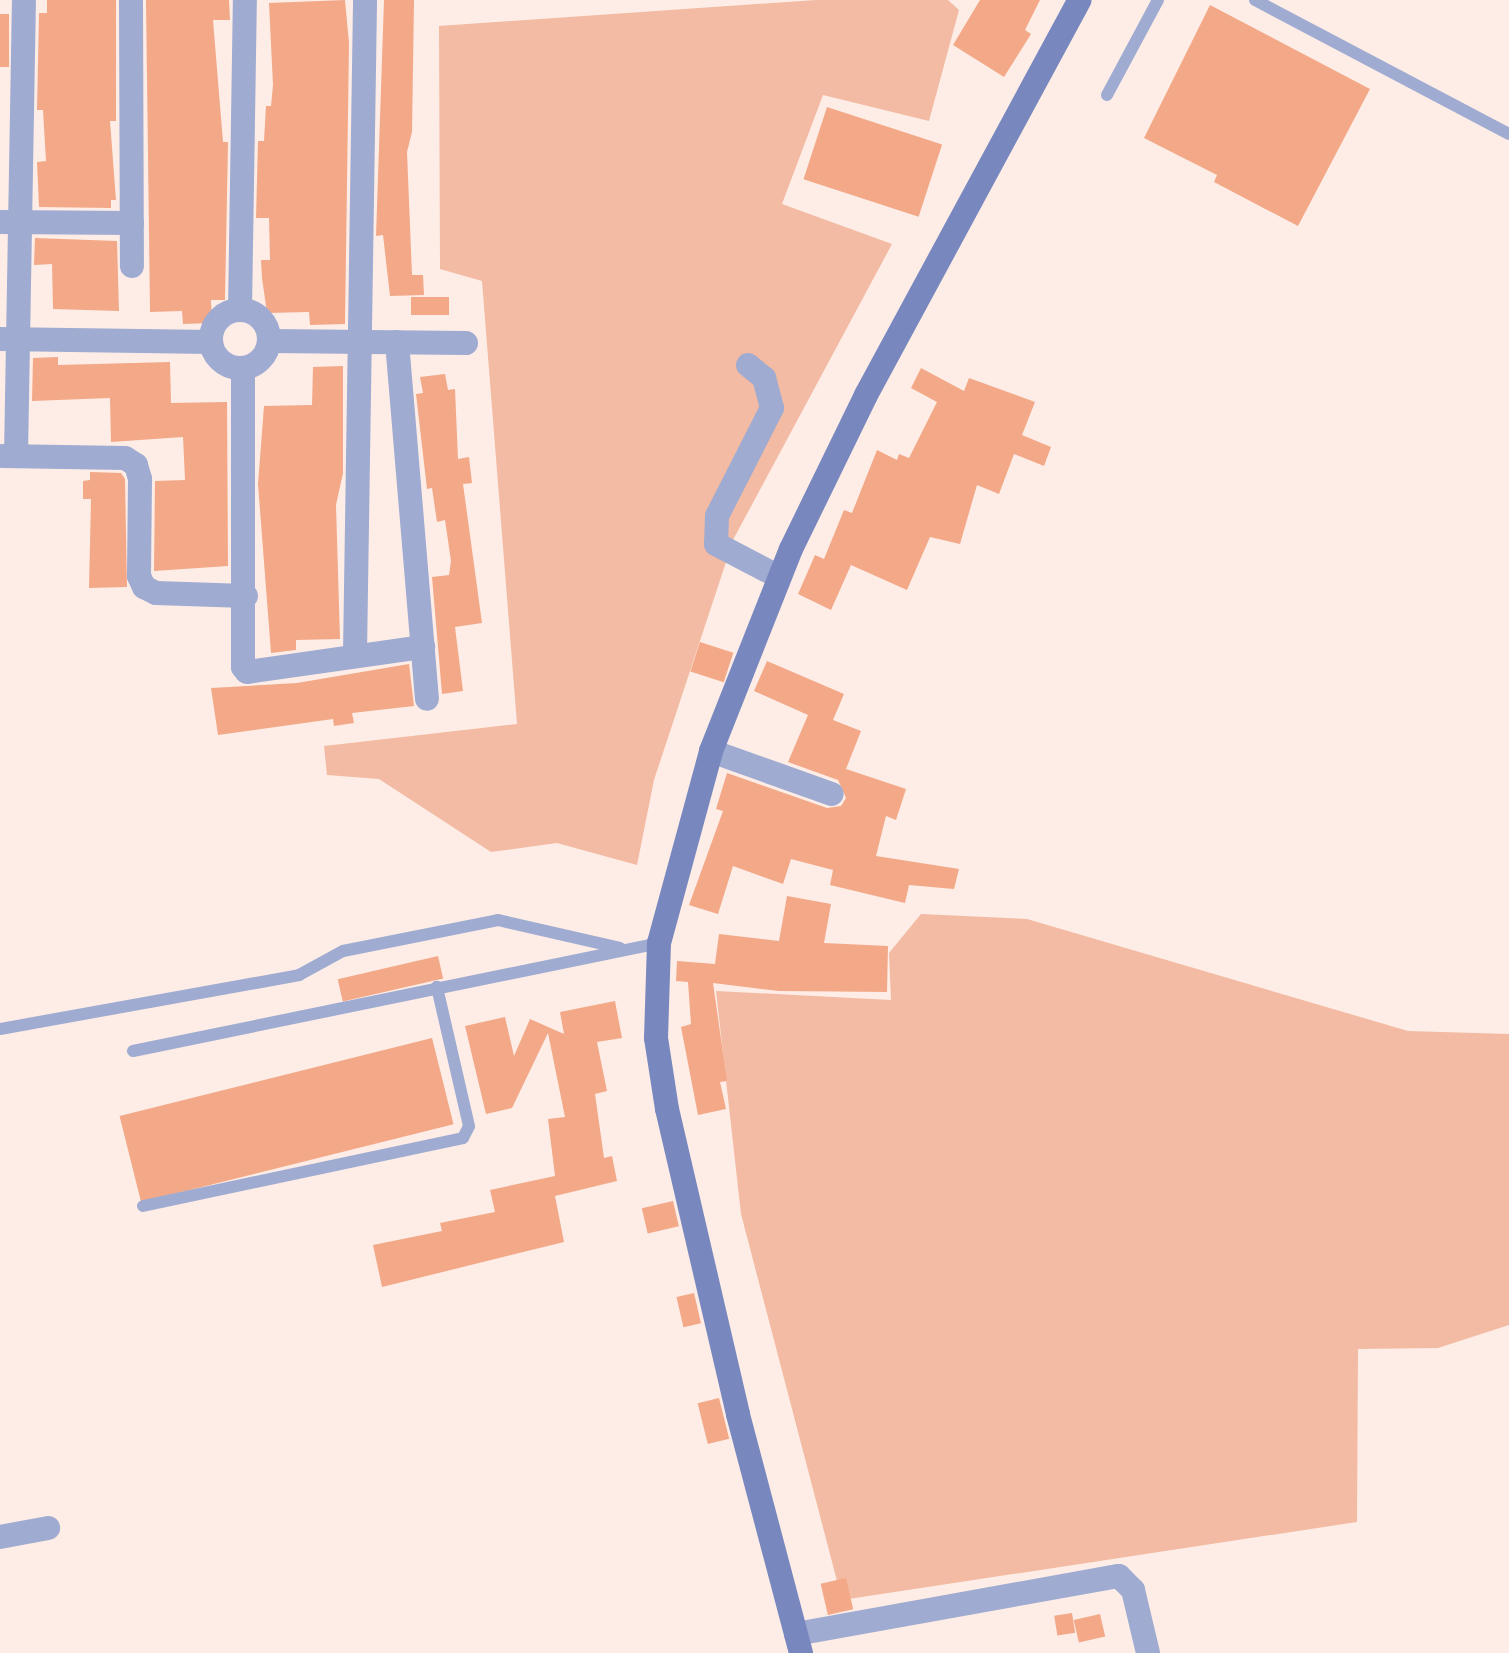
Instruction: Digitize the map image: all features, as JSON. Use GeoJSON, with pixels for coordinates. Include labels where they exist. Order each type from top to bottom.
{"type":"FeatureCollection","features":[{"type":"Feature","properties":{"kind":"street"},"geometry":{"type":"LineString","coordinates":[[24,0],[10,222],[8,456],[125,458],[136,465],[140,479],[139,576],[144,587],[156,593],[246,596]]}},
{"type":"Feature","properties":{"kind":"street"},"geometry":{"type":"LineString","coordinates":[[131,0],[132,266]]}},
{"type":"Feature","properties":{"kind":"street"},"geometry":{"type":"LineString","coordinates":[[240,310],[245,0]]}},
{"type":"Feature","properties":{"kind":"street"},"geometry":{"type":"LineString","coordinates":[[355,654],[365,0]]}},
{"type":"Feature","properties":{"kind":"street"},"geometry":{"type":"LineString","coordinates":[[1080,0],[866,395],[779,577],[711,751],[659,943],[656,1038],[667,1109],[706,1283],[799,1643],[1119,1576],[1133,1590],[1148,1653]]}},
{"type":"Feature","properties":{"kind":"street"},"geometry":{"type":"LineString","coordinates":[[10,222],[132,223]]}},
{"type":"Feature","properties":{"kind":"street"},"geometry":{"type":"LineString","coordinates":[[240,310],[255,314],[266,325],[270,341],[262,360],[243,369],[217,356],[211,342],[214,327],[225,315],[240,310]]}},
{"type":"Feature","properties":{"kind":"street"},"geometry":{"type":"LineString","coordinates":[[9,339],[211,342]]}},
{"type":"Feature","properties":{"kind":"street"},"geometry":{"type":"LineString","coordinates":[[270,341],[466,343]]}},
{"type":"Feature","properties":{"kind":"street"},"geometry":{"type":"LineString","coordinates":[[397,342],[427,699]]}},
{"type":"Feature","properties":{"kind":"street"},"geometry":{"type":"LineString","coordinates":[[748,365],[764,378],[772,408],[717,516],[716,544],[779,577]]}},
{"type":"Feature","properties":{"kind":"street"},"geometry":{"type":"LineString","coordinates":[[243,369],[246,596],[242,661],[247,672],[355,654],[423,647]]}},
{"type":"Feature","properties":{"kind":"street"},"geometry":{"type":"LineString","coordinates":[[711,751],[832,794]]}},
{"type":"Feature","properties":{"kind":"street"},"geometry":{"type":"LineString","coordinates":[[0,1537],[48,1528]]}},
{"type":"Feature","properties":{"kind":"lane"},"geometry":{"type":"LineString","coordinates":[[1107,95],[1158,0]]}},
{"type":"Feature","properties":{"kind":"lane"},"geometry":{"type":"LineString","coordinates":[[1255,0],[1509,134]]}},
{"type":"Feature","properties":{"kind":"lane"},"geometry":{"type":"LineString","coordinates":[[0,1029],[299,975],[343,951],[498,920],[620,948]]}},
{"type":"Feature","properties":{"kind":"lane"},"geometry":{"type":"LineString","coordinates":[[133,1051],[620,948],[659,943]]}},
{"type":"Feature","properties":{"kind":"lane"},"geometry":{"type":"LineString","coordinates":[[143,1206],[463,1138],[469,1126],[437,987]]}},
{"type":"Feature","properties":{"kind":"shaded area"},"geometry":{"type":"Polygon","coordinates":[[[816,0],[948,0],[959,10],[929,121],[823,95],[782,204],[892,244],[734,538],[654,780],[637,865],[557,843],[491,852],[379,779],[327,775],[324,746],[517,724],[482,281],[440,269],[439,26],[816,0]]]}},
{"type":"Feature","properties":{"kind":"shaded area"},"geometry":{"type":"Polygon","coordinates":[[[921,914],[1027,919],[1408,1031],[1509,1034],[1509,1325],[1438,1348],[1358,1349],[1357,1522],[842,1600],[741,1214],[716,991],[891,1000],[889,953],[921,914]]]}},
{"type":"Feature","properties":{"kind":"building"},"geometry":{"type":"Polygon","coordinates":[[[47,0],[116,0],[116,121],[110,121],[116,200],[111,200],[111,208],[39,207],[37,162],[46,161],[43,110],[37,110],[39,13],[47,13],[47,0]]]}},
{"type":"Feature","properties":{"kind":"building"},"geometry":{"type":"Polygon","coordinates":[[[146,0],[229,0],[230,20],[213,20],[223,142],[228,142],[225,300],[211,300],[212,323],[183,324],[182,311],[150,312],[146,0]]]}},
{"type":"Feature","properties":{"kind":"building"},"geometry":{"type":"Polygon","coordinates":[[[345,0],[349,43],[345,324],[310,325],[309,312],[267,313],[262,278],[261,260],[270,260],[269,218],[256,218],[258,141],[264,141],[266,106],[271,106],[273,85],[269,3],[345,0]]]}},
{"type":"Feature","properties":{"kind":"building"},"geometry":{"type":"Polygon","coordinates":[[[384,0],[414,0],[412,132],[407,152],[412,275],[423,275],[424,295],[390,296],[383,235],[376,236],[384,0]]]}},
{"type":"Feature","properties":{"kind":"building"},"geometry":{"type":"Polygon","coordinates":[[[980,0],[1040,0],[1025,30],[1031,34],[1004,77],[953,45],[980,0]]]}},
{"type":"Feature","properties":{"kind":"building"},"geometry":{"type":"Polygon","coordinates":[[[1210,5],[1370,89],[1298,226],[1214,182],[1217,175],[1144,138],[1210,5]]]}},
{"type":"Feature","properties":{"kind":"building"},"geometry":{"type":"Polygon","coordinates":[[[0,14],[9,14],[9,67],[0,67],[0,14]]]}},
{"type":"Feature","properties":{"kind":"building"},"geometry":{"type":"Polygon","coordinates":[[[827,107],[942,144],[919,217],[804,179],[827,107]]]}},
{"type":"Feature","properties":{"kind":"building"},"geometry":{"type":"Polygon","coordinates":[[[35,238],[117,241],[119,311],[53,309],[52,264],[34,265],[35,238]]]}},
{"type":"Feature","properties":{"kind":"building"},"geometry":{"type":"Polygon","coordinates":[[[411,297],[449,297],[449,315],[411,315],[411,297]]]}},
{"type":"Feature","properties":{"kind":"building"},"geometry":{"type":"Polygon","coordinates":[[[58,357],[58,365],[170,362],[171,403],[227,402],[228,566],[154,571],[155,481],[185,480],[183,437],[111,442],[110,398],[32,401],[33,358],[58,357]]]}},
{"type":"Feature","properties":{"kind":"building"},"geometry":{"type":"Polygon","coordinates":[[[343,366],[343,473],[336,505],[340,639],[296,640],[296,650],[271,653],[258,484],[264,406],[312,405],[313,367],[343,366]]]}},
{"type":"Feature","properties":{"kind":"building"},"geometry":{"type":"Polygon","coordinates":[[[921,368],[964,391],[969,378],[1035,402],[1022,435],[1051,447],[1044,466],[1014,454],[999,494],[977,485],[960,544],[930,537],[907,590],[851,565],[831,610],[798,594],[815,555],[824,559],[844,510],[852,513],[877,450],[897,460],[899,454],[909,458],[937,402],[911,388],[921,368]]]}},
{"type":"Feature","properties":{"kind":"building"},"geometry":{"type":"Polygon","coordinates":[[[445,374],[448,390],[455,389],[458,459],[469,457],[472,483],[463,484],[482,623],[455,627],[463,691],[442,694],[432,577],[449,575],[451,561],[445,520],[437,522],[432,488],[427,489],[416,394],[423,393],[420,377],[445,374]]]}},
{"type":"Feature","properties":{"kind":"building"},"geometry":{"type":"Polygon","coordinates":[[[90,472],[121,473],[125,479],[127,587],[89,588],[91,499],[83,499],[83,481],[90,480],[90,472]]]}},
{"type":"Feature","properties":{"kind":"building"},"geometry":{"type":"Polygon","coordinates":[[[700,642],[733,653],[724,682],[690,671],[700,642]]]}},
{"type":"Feature","properties":{"kind":"building"},"geometry":{"type":"Polygon","coordinates":[[[767,661],[844,694],[833,720],[861,731],[846,769],[906,789],[896,820],[886,816],[876,856],[959,869],[954,889],[909,885],[905,903],[830,885],[833,870],[791,859],[783,884],[733,866],[718,914],[689,905],[723,811],[716,809],[727,773],[827,808],[841,806],[846,798],[838,780],[788,762],[808,715],[754,691],[767,661]]]}},
{"type":"Feature","properties":{"kind":"building"},"geometry":{"type":"Polygon","coordinates":[[[409,664],[414,706],[352,713],[354,723],[334,726],[333,719],[218,735],[211,688],[297,683],[409,664]]]}},
{"type":"Feature","properties":{"kind":"building"},"geometry":{"type":"Polygon","coordinates":[[[787,896],[831,904],[824,943],[888,946],[887,992],[779,991],[713,983],[727,1081],[720,1082],[726,1109],[698,1115],[681,1027],[691,1024],[688,982],[676,981],[677,961],[715,964],[719,934],[779,941],[787,896]]]}},
{"type":"Feature","properties":{"kind":"building"},"geometry":{"type":"Polygon","coordinates":[[[438,956],[443,978],[343,1002],[338,979],[438,956]]]}},
{"type":"Feature","properties":{"kind":"building"},"geometry":{"type":"Polygon","coordinates":[[[615,1001],[622,1038],[597,1042],[607,1091],[595,1094],[604,1158],[612,1156],[617,1181],[555,1196],[564,1242],[382,1287],[373,1245],[442,1231],[440,1223],[495,1212],[490,1190],[555,1176],[548,1119],[565,1117],[548,1033],[512,1108],[486,1114],[465,1026],[505,1017],[514,1056],[530,1019],[564,1034],[560,1012],[615,1001]]]}},
{"type":"Feature","properties":{"kind":"building"},"geometry":{"type":"Polygon","coordinates":[[[432,1038],[454,1124],[141,1202],[120,1116],[432,1038]]]}},
{"type":"Feature","properties":{"kind":"building"},"geometry":{"type":"Polygon","coordinates":[[[673,1201],[679,1226],[648,1234],[642,1208],[673,1201]]]}},
{"type":"Feature","properties":{"kind":"building"},"geometry":{"type":"Polygon","coordinates":[[[694,1293],[701,1323],[683,1327],[676,1297],[694,1293]]]}},
{"type":"Feature","properties":{"kind":"building"},"geometry":{"type":"Polygon","coordinates":[[[719,1398],[729,1439],[708,1444],[698,1403],[719,1398]]]}},
{"type":"Feature","properties":{"kind":"building"},"geometry":{"type":"Polygon","coordinates":[[[846,1578],[853,1609],[828,1615],[821,1584],[846,1578]]]}},
{"type":"Feature","properties":{"kind":"building"},"geometry":{"type":"Polygon","coordinates":[[[1072,1613],[1075,1633],[1057,1636],[1054,1616],[1072,1613]]]}},
{"type":"Feature","properties":{"kind":"building"},"geometry":{"type":"Polygon","coordinates":[[[1100,1614],[1105,1636],[1079,1642],[1074,1620],[1100,1614]]]}}]}
